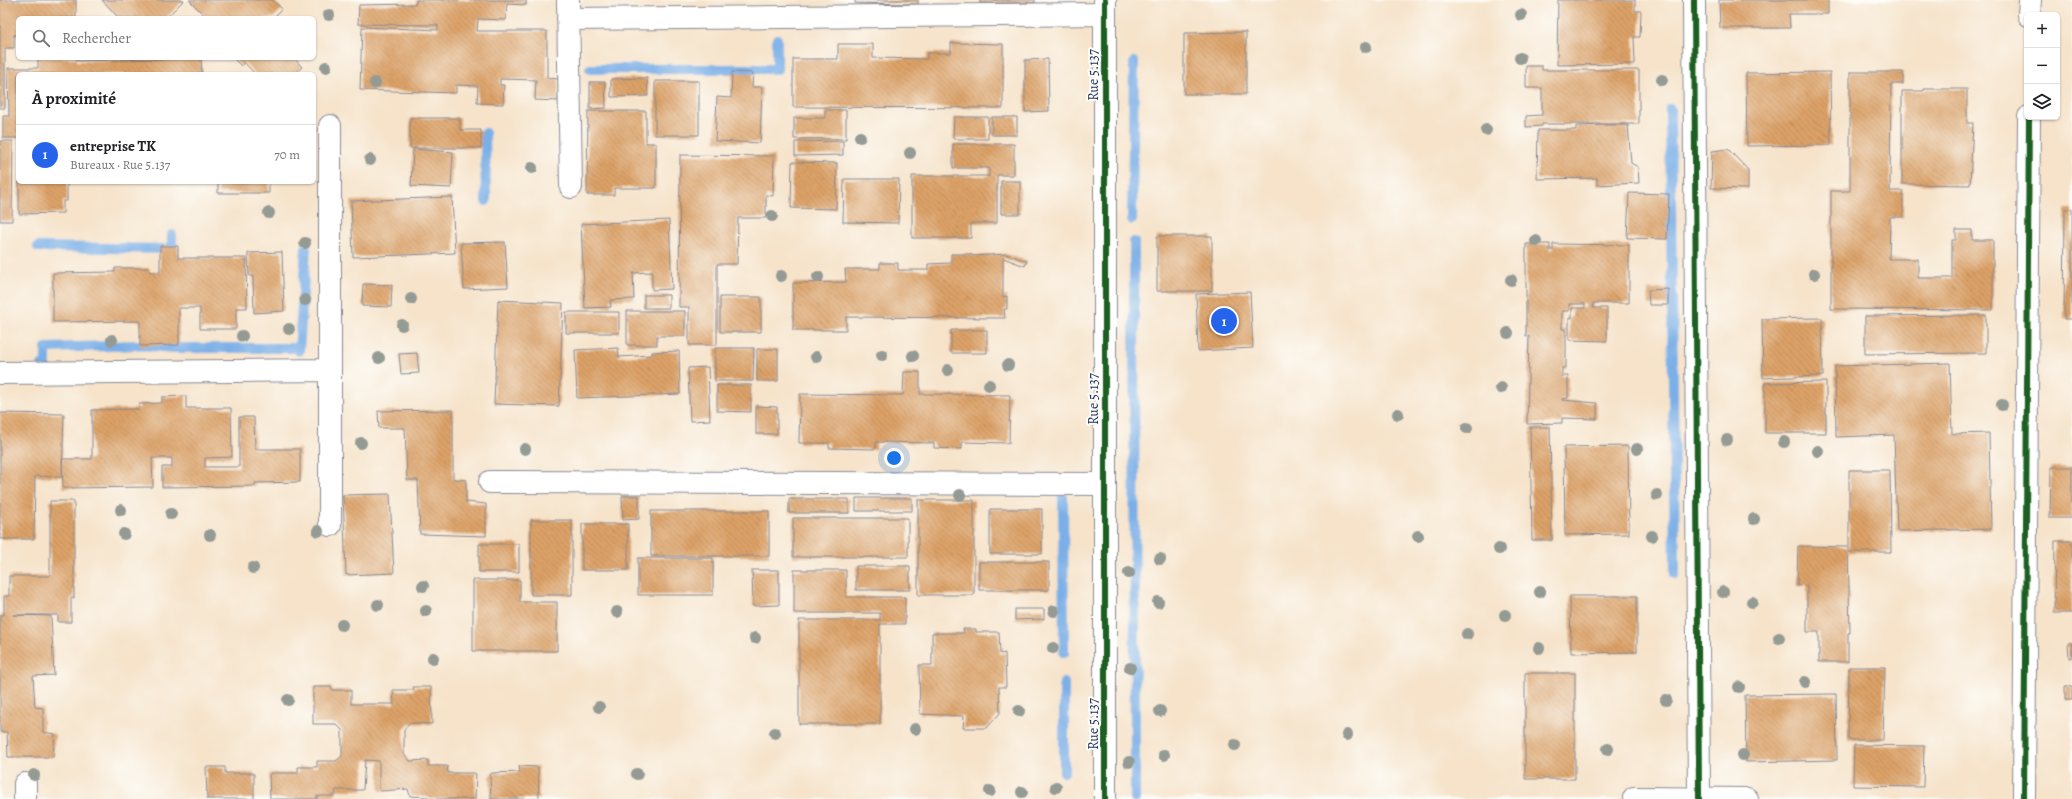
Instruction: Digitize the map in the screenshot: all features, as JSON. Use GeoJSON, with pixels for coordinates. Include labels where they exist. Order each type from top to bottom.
{"type":"FeatureCollection","features":[{"type":"Feature","properties":{"kind":"street"},"geometry":{"type":"LineString","coordinates":[[1694,0],[1699,798]]}},
{"type":"Feature","properties":{"kind":"street"},"geometry":{"type":"LineString","coordinates":[[2029,12],[2030,0]]}},
{"type":"Feature","properties":{"kind":"street"},"geometry":{"type":"LineString","coordinates":[[571,188],[568,9],[1105,7]]}},
{"type":"Feature","properties":{"kind":"street","name":"Rue 5.137"},"geometry":{"type":"LineString","coordinates":[[1105,7],[1105,799]]}},
{"type":"Feature","properties":{"kind":"street"},"geometry":{"type":"LineString","coordinates":[[2024,799],[2029,120]]}},
{"type":"Feature","properties":{"kind":"street"},"geometry":{"type":"LineString","coordinates":[[330,126],[330,525]]}},
{"type":"Feature","properties":{"kind":"street"},"geometry":{"type":"LineString","coordinates":[[0,373],[330,370]]}},
{"type":"Feature","properties":{"kind":"street"},"geometry":{"type":"LineString","coordinates":[[490,482],[1105,484]]}},
{"type":"Feature","properties":{"kind":"street"},"geometry":{"type":"LineString","coordinates":[[1634,798],[1747,799]]}},
{"type":"Feature","properties":{"kind":"building"},"geometry":{"type":"Polygon","coordinates":[[[0,0],[76,0],[76,16],[16,16],[14,48],[5,48],[5,108],[0,108],[0,0]]]}},
{"type":"Feature","properties":{"kind":"building"},"geometry":{"type":"Polygon","coordinates":[[[102,0],[184,0],[168,16],[117,16],[102,0]]]}},
{"type":"Feature","properties":{"kind":"building"},"geometry":{"type":"Polygon","coordinates":[[[189,0],[273,0],[282,9],[275,16],[205,16],[189,0]]]}},
{"type":"Feature","properties":{"kind":"building"},"geometry":{"type":"Polygon","coordinates":[[[416,0],[526,0],[526,5],[507,4],[506,20],[478,19],[477,31],[547,31],[547,78],[559,79],[558,101],[535,100],[536,80],[500,79],[500,85],[504,85],[503,104],[477,103],[478,86],[456,85],[456,93],[360,90],[362,27],[438,30],[438,25],[358,24],[359,5],[416,4],[416,0]]]}},
{"type":"Feature","properties":{"kind":"building"},"geometry":{"type":"Polygon","coordinates":[[[855,0],[918,0],[918,4],[855,3],[855,0]]]}},
{"type":"Feature","properties":{"kind":"building"},"geometry":{"type":"Polygon","coordinates":[[[980,0],[1035,0],[1035,3],[980,3],[980,0]]]}},
{"type":"Feature","properties":{"kind":"building"},"geometry":{"type":"Polygon","coordinates":[[[1558,0],[1635,0],[1635,11],[1641,11],[1640,37],[1634,37],[1635,64],[1557,65],[1558,0]]]}},
{"type":"Feature","properties":{"kind":"building"},"geometry":{"type":"Polygon","coordinates":[[[1719,0],[1828,0],[1828,14],[1789,14],[1790,28],[1720,28],[1719,0]]]}},
{"type":"Feature","properties":{"kind":"building"},"geometry":{"type":"Polygon","coordinates":[[[1246,32],[1246,94],[1184,94],[1184,33],[1246,32]]]}},
{"type":"Feature","properties":{"kind":"building"},"geometry":{"type":"Polygon","coordinates":[[[951,43],[1003,44],[1003,108],[793,107],[793,59],[838,59],[838,44],[873,44],[873,58],[927,59],[927,53],[951,53],[951,43]]]}},
{"type":"Feature","properties":{"kind":"building"},"geometry":{"type":"Polygon","coordinates":[[[1048,59],[1049,111],[1025,112],[1025,60],[1048,59]]]}},
{"type":"Feature","properties":{"kind":"building"},"geometry":{"type":"Polygon","coordinates":[[[38,60],[201,60],[202,72],[16,72],[16,138],[3,138],[3,116],[9,116],[8,68],[38,68],[38,60]]]}},
{"type":"Feature","properties":{"kind":"building"},"geometry":{"type":"Polygon","coordinates":[[[235,60],[296,60],[302,67],[297,72],[253,72],[244,62],[241,66],[235,60]]]}},
{"type":"Feature","properties":{"kind":"building"},"geometry":{"type":"Polygon","coordinates":[[[1526,66],[1542,66],[1542,70],[1639,70],[1639,124],[1542,124],[1542,126],[1526,127],[1526,116],[1542,115],[1542,88],[1526,88],[1526,66]]]}},
{"type":"Feature","properties":{"kind":"building"},"geometry":{"type":"Polygon","coordinates":[[[732,72],[753,73],[752,87],[762,87],[760,143],[715,141],[717,97],[731,98],[732,72]]]}},
{"type":"Feature","properties":{"kind":"building"},"geometry":{"type":"Polygon","coordinates":[[[1830,72],[1831,145],[1747,146],[1746,73],[1830,72]]]}},
{"type":"Feature","properties":{"kind":"building"},"geometry":{"type":"Polygon","coordinates":[[[1850,72],[1903,72],[1903,84],[1891,84],[1890,191],[1903,191],[1903,217],[1890,217],[1889,259],[1918,259],[1918,278],[1952,278],[1952,240],[1956,240],[1956,230],[1972,230],[1972,240],[1993,240],[1993,310],[1831,309],[1831,191],[1850,191],[1850,72]]]}},
{"type":"Feature","properties":{"kind":"building"},"geometry":{"type":"Polygon","coordinates":[[[647,78],[648,96],[611,97],[611,79],[647,78]]]}},
{"type":"Feature","properties":{"kind":"building"},"geometry":{"type":"Polygon","coordinates":[[[655,81],[699,81],[699,135],[655,135],[655,81]]]}},
{"type":"Feature","properties":{"kind":"building"},"geometry":{"type":"Polygon","coordinates":[[[590,82],[605,82],[606,108],[590,109],[590,82]]]}},
{"type":"Feature","properties":{"kind":"building"},"geometry":{"type":"Polygon","coordinates":[[[1924,89],[1967,89],[1967,123],[1973,123],[1970,185],[1902,184],[1902,91],[1924,91],[1924,89]]]}},
{"type":"Feature","properties":{"kind":"building"},"geometry":{"type":"Polygon","coordinates":[[[825,110],[846,110],[846,139],[794,139],[794,118],[825,118],[825,110]]]}},
{"type":"Feature","properties":{"kind":"building"},"geometry":{"type":"Polygon","coordinates":[[[588,111],[646,111],[646,143],[656,143],[656,188],[614,188],[614,195],[587,195],[588,111]]]}},
{"type":"Feature","properties":{"kind":"building"},"geometry":{"type":"Polygon","coordinates":[[[954,117],[988,117],[988,139],[953,139],[954,117]]]}},
{"type":"Feature","properties":{"kind":"building"},"geometry":{"type":"Polygon","coordinates":[[[992,117],[1017,117],[1017,135],[992,135],[992,117]]]}},
{"type":"Feature","properties":{"kind":"building"},"geometry":{"type":"Polygon","coordinates":[[[410,118],[460,118],[460,130],[481,130],[481,148],[410,148],[410,118]]]}},
{"type":"Feature","properties":{"kind":"building"},"geometry":{"type":"Polygon","coordinates":[[[1628,125],[1631,163],[1638,167],[1639,183],[1597,185],[1597,178],[1537,179],[1538,130],[1576,130],[1576,126],[1628,125]]]}},
{"type":"Feature","properties":{"kind":"building"},"geometry":{"type":"Polygon","coordinates":[[[0,141],[13,141],[12,221],[0,221],[0,141]]]}},
{"type":"Feature","properties":{"kind":"building"},"geometry":{"type":"Polygon","coordinates":[[[843,141],[843,155],[795,156],[795,142],[843,141]]]}},
{"type":"Feature","properties":{"kind":"building"},"geometry":{"type":"Polygon","coordinates":[[[953,144],[1014,144],[1014,175],[997,175],[997,223],[971,223],[971,238],[912,238],[912,176],[989,176],[989,168],[953,168],[953,144]]]}},
{"type":"Feature","properties":{"kind":"building"},"geometry":{"type":"Polygon","coordinates":[[[413,149],[453,152],[451,188],[411,186],[413,149]]]}},
{"type":"Feature","properties":{"kind":"building"},"geometry":{"type":"Polygon","coordinates":[[[1728,149],[1748,170],[1748,189],[1711,188],[1712,151],[1728,149]]]}},
{"type":"Feature","properties":{"kind":"building"},"geometry":{"type":"Polygon","coordinates":[[[680,155],[774,156],[773,196],[766,195],[766,218],[738,218],[737,264],[717,264],[717,345],[689,345],[689,307],[679,307],[680,155]]]}},
{"type":"Feature","properties":{"kind":"building"},"geometry":{"type":"Polygon","coordinates":[[[792,162],[837,163],[836,209],[791,208],[792,162]]]}},
{"type":"Feature","properties":{"kind":"building"},"geometry":{"type":"Polygon","coordinates":[[[844,179],[899,179],[898,223],[843,222],[844,179]]]}},
{"type":"Feature","properties":{"kind":"building"},"geometry":{"type":"Polygon","coordinates":[[[1001,181],[1020,181],[1020,214],[1001,214],[1001,181]]]}},
{"type":"Feature","properties":{"kind":"building"},"geometry":{"type":"Polygon","coordinates":[[[19,184],[67,184],[67,201],[63,201],[63,213],[19,214],[19,184]]]}},
{"type":"Feature","properties":{"kind":"building"},"geometry":{"type":"Polygon","coordinates":[[[218,184],[269,184],[269,193],[218,193],[218,184]]]}},
{"type":"Feature","properties":{"kind":"building"},"geometry":{"type":"Polygon","coordinates":[[[1629,193],[1669,194],[1667,239],[1627,238],[1629,193]]]}},
{"type":"Feature","properties":{"kind":"building"},"geometry":{"type":"Polygon","coordinates":[[[452,197],[455,253],[353,257],[351,201],[452,197]]]}},
{"type":"Feature","properties":{"kind":"building"},"geometry":{"type":"Polygon","coordinates":[[[2065,209],[2072,209],[2072,319],[2064,319],[2065,209]]]}},
{"type":"Feature","properties":{"kind":"building"},"geometry":{"type":"Polygon","coordinates":[[[669,220],[672,289],[652,290],[652,272],[633,273],[634,299],[610,300],[611,307],[585,308],[581,224],[669,220]]]}},
{"type":"Feature","properties":{"kind":"building"},"geometry":{"type":"Polygon","coordinates":[[[1157,236],[1212,236],[1212,291],[1157,291],[1157,236]]]}},
{"type":"Feature","properties":{"kind":"building"},"geometry":{"type":"Polygon","coordinates":[[[505,242],[508,287],[464,289],[461,243],[505,242]]]}},
{"type":"Feature","properties":{"kind":"building"},"geometry":{"type":"Polygon","coordinates":[[[1526,244],[1550,244],[1550,250],[1553,250],[1553,244],[1629,245],[1629,303],[1593,303],[1593,308],[1607,308],[1607,341],[1569,340],[1569,318],[1572,318],[1572,308],[1585,308],[1585,304],[1569,304],[1569,311],[1562,311],[1562,329],[1566,329],[1566,368],[1562,368],[1562,376],[1568,376],[1568,398],[1562,400],[1597,403],[1597,419],[1562,418],[1562,423],[1527,424],[1529,336],[1526,336],[1526,244]]]}},
{"type":"Feature","properties":{"kind":"building"},"geometry":{"type":"Polygon","coordinates":[[[160,246],[178,246],[178,258],[246,258],[247,308],[236,308],[236,329],[200,329],[200,308],[179,308],[179,345],[140,346],[140,321],[53,322],[53,273],[115,272],[115,268],[149,268],[150,272],[160,272],[160,246]]]}},
{"type":"Feature","properties":{"kind":"building"},"geometry":{"type":"Polygon","coordinates":[[[282,252],[284,311],[254,313],[253,276],[249,276],[248,253],[282,252]]]}},
{"type":"Feature","properties":{"kind":"building"},"geometry":{"type":"Polygon","coordinates":[[[951,254],[972,254],[972,256],[1006,254],[1027,261],[1025,266],[1003,258],[1003,297],[1007,296],[1007,309],[1004,309],[1005,318],[846,317],[846,330],[793,330],[793,283],[846,282],[845,269],[880,269],[880,263],[898,263],[898,270],[928,270],[928,264],[951,263],[951,254]]]}},
{"type":"Feature","properties":{"kind":"building"},"geometry":{"type":"Polygon","coordinates":[[[363,284],[392,285],[391,307],[362,306],[363,284]]]}},
{"type":"Feature","properties":{"kind":"building"},"geometry":{"type":"Polygon","coordinates":[[[1668,289],[1668,305],[1649,305],[1648,290],[1668,289]]]}},
{"type":"Feature","properties":{"kind":"building"},"geometry":{"type":"Polygon","coordinates":[[[1250,292],[1253,348],[1198,351],[1196,294],[1250,292]]]}},
{"type":"Feature","properties":{"kind":"building"},"geometry":{"type":"Polygon","coordinates":[[[644,295],[669,295],[669,308],[644,308],[644,295]]]}},
{"type":"Feature","properties":{"kind":"building"},"geometry":{"type":"Polygon","coordinates":[[[720,297],[761,297],[761,332],[720,332],[720,297]]]}},
{"type":"Feature","properties":{"kind":"building"},"geometry":{"type":"Polygon","coordinates":[[[498,300],[563,303],[559,406],[494,404],[498,300]]]}},
{"type":"Feature","properties":{"kind":"building"},"geometry":{"type":"Polygon","coordinates":[[[627,311],[685,311],[685,336],[657,336],[657,345],[627,345],[627,311]]]}},
{"type":"Feature","properties":{"kind":"building"},"geometry":{"type":"Polygon","coordinates":[[[566,312],[619,312],[619,333],[566,333],[566,312]]]}},
{"type":"Feature","properties":{"kind":"building"},"geometry":{"type":"Polygon","coordinates":[[[1986,315],[1986,353],[1865,354],[1865,316],[1986,315]]]}},
{"type":"Feature","properties":{"kind":"building"},"geometry":{"type":"Polygon","coordinates":[[[1822,318],[1823,376],[1763,378],[1762,319],[1822,318]]]}},
{"type":"Feature","properties":{"kind":"building"},"geometry":{"type":"Polygon","coordinates":[[[951,330],[987,330],[987,353],[951,353],[951,330]]]}},
{"type":"Feature","properties":{"kind":"building"},"geometry":{"type":"Polygon","coordinates":[[[618,348],[619,357],[652,355],[652,352],[679,351],[680,394],[577,398],[575,350],[618,348]]]}},
{"type":"Feature","properties":{"kind":"building"},"geometry":{"type":"Polygon","coordinates":[[[715,348],[754,348],[753,381],[715,381],[715,348]]]}},
{"type":"Feature","properties":{"kind":"building"},"geometry":{"type":"Polygon","coordinates":[[[757,349],[778,349],[778,381],[757,381],[757,349]]]}},
{"type":"Feature","properties":{"kind":"building"},"geometry":{"type":"Polygon","coordinates":[[[417,353],[419,373],[401,374],[399,354],[417,353]]]}},
{"type":"Feature","properties":{"kind":"building"},"geometry":{"type":"Polygon","coordinates":[[[1950,363],[1952,434],[1989,433],[1991,529],[1897,531],[1894,435],[1836,437],[1835,366],[1950,363]]]}},
{"type":"Feature","properties":{"kind":"building"},"geometry":{"type":"Polygon","coordinates":[[[708,367],[710,420],[690,421],[688,368],[708,367]]]}},
{"type":"Feature","properties":{"kind":"building"},"geometry":{"type":"Polygon","coordinates":[[[904,372],[920,372],[920,394],[1010,395],[1009,443],[962,442],[962,449],[934,448],[934,443],[876,442],[876,449],[829,448],[829,443],[799,443],[800,394],[903,395],[904,372]]]}},
{"type":"Feature","properties":{"kind":"building"},"geometry":{"type":"Polygon","coordinates":[[[1826,382],[1826,433],[1765,433],[1765,383],[1826,382]]]}},
{"type":"Feature","properties":{"kind":"building"},"geometry":{"type":"Polygon","coordinates":[[[717,385],[751,385],[751,412],[717,411],[717,385]]]}},
{"type":"Feature","properties":{"kind":"building"},"geometry":{"type":"Polygon","coordinates":[[[186,396],[186,408],[231,408],[232,457],[205,458],[205,467],[239,467],[239,417],[254,417],[255,449],[300,449],[300,482],[255,483],[255,486],[162,487],[162,467],[172,467],[172,458],[152,458],[153,487],[63,488],[62,459],[92,459],[92,410],[139,409],[139,404],[162,403],[162,397],[186,396]]]}},
{"type":"Feature","properties":{"kind":"building"},"geometry":{"type":"Polygon","coordinates":[[[756,406],[777,407],[777,434],[756,434],[756,406]]]}},
{"type":"Feature","properties":{"kind":"building"},"geometry":{"type":"Polygon","coordinates":[[[453,410],[453,479],[466,480],[466,502],[486,504],[486,536],[420,534],[418,480],[407,480],[405,428],[379,428],[378,411],[453,410]]]}},
{"type":"Feature","properties":{"kind":"building"},"geometry":{"type":"Polygon","coordinates":[[[0,413],[64,414],[62,477],[35,476],[34,539],[0,539],[0,413]]]}},
{"type":"Feature","properties":{"kind":"building"},"geometry":{"type":"Polygon","coordinates":[[[1530,427],[1550,427],[1552,540],[1532,540],[1530,427]]]}},
{"type":"Feature","properties":{"kind":"building"},"geometry":{"type":"Polygon","coordinates":[[[1628,446],[1629,534],[1565,535],[1564,447],[1628,446]]]}},
{"type":"Feature","properties":{"kind":"building"},"geometry":{"type":"Polygon","coordinates":[[[2051,467],[2072,467],[2072,518],[2050,518],[2051,467]]]}},
{"type":"Feature","properties":{"kind":"building"},"geometry":{"type":"Polygon","coordinates":[[[1849,470],[1890,470],[1891,552],[1849,552],[1849,470]]]}},
{"type":"Feature","properties":{"kind":"building"},"geometry":{"type":"Polygon","coordinates":[[[390,494],[394,573],[346,575],[343,495],[390,494]]]}},
{"type":"Feature","properties":{"kind":"building"},"geometry":{"type":"Polygon","coordinates":[[[622,496],[639,496],[639,519],[623,520],[622,496]]]}},
{"type":"Feature","properties":{"kind":"building"},"geometry":{"type":"Polygon","coordinates":[[[856,498],[912,498],[912,511],[856,511],[856,498]]]}},
{"type":"Feature","properties":{"kind":"building"},"geometry":{"type":"Polygon","coordinates":[[[789,499],[849,499],[849,513],[789,513],[789,499]]]}},
{"type":"Feature","properties":{"kind":"building"},"geometry":{"type":"Polygon","coordinates":[[[918,500],[974,500],[974,595],[918,595],[918,500]]]}},
{"type":"Feature","properties":{"kind":"building"},"geometry":{"type":"Polygon","coordinates":[[[50,501],[74,501],[74,598],[71,598],[71,622],[58,622],[58,615],[13,615],[51,616],[54,675],[33,676],[35,707],[43,708],[43,732],[55,734],[53,757],[8,757],[7,732],[0,732],[0,615],[4,615],[4,596],[9,596],[9,576],[50,576],[50,501]]]}},
{"type":"Feature","properties":{"kind":"building"},"geometry":{"type":"Polygon","coordinates":[[[990,509],[1042,509],[1042,554],[990,554],[990,509]]]}},
{"type":"Feature","properties":{"kind":"building"},"geometry":{"type":"Polygon","coordinates":[[[651,511],[769,511],[769,556],[651,556],[651,511]]]}},
{"type":"Feature","properties":{"kind":"building"},"geometry":{"type":"Polygon","coordinates":[[[793,518],[908,518],[908,557],[793,557],[793,518]]]}},
{"type":"Feature","properties":{"kind":"building"},"geometry":{"type":"Polygon","coordinates":[[[531,520],[572,520],[572,595],[531,595],[531,520]]]}},
{"type":"Feature","properties":{"kind":"building"},"geometry":{"type":"Polygon","coordinates":[[[582,524],[628,524],[628,570],[582,570],[582,524]]]}},
{"type":"Feature","properties":{"kind":"building"},"geometry":{"type":"Polygon","coordinates":[[[2055,541],[2072,541],[2072,613],[2054,613],[2055,541]]]}},
{"type":"Feature","properties":{"kind":"building"},"geometry":{"type":"Polygon","coordinates":[[[479,544],[519,544],[519,572],[479,572],[479,544]]]}},
{"type":"Feature","properties":{"kind":"building"},"geometry":{"type":"Polygon","coordinates":[[[1798,546],[1848,547],[1850,633],[1848,633],[1848,662],[1819,662],[1819,632],[1807,632],[1807,585],[1797,586],[1798,546]]]}},
{"type":"Feature","properties":{"kind":"building"},"geometry":{"type":"Polygon","coordinates":[[[638,558],[713,558],[713,595],[638,595],[638,558]]]}},
{"type":"Feature","properties":{"kind":"building"},"geometry":{"type":"Polygon","coordinates":[[[979,562],[1049,562],[1049,590],[979,590],[979,562]]]}},
{"type":"Feature","properties":{"kind":"building"},"geometry":{"type":"Polygon","coordinates":[[[856,566],[910,566],[910,590],[856,590],[856,566]]]}},
{"type":"Feature","properties":{"kind":"building"},"geometry":{"type":"Polygon","coordinates":[[[752,570],[779,570],[779,605],[753,606],[752,570]]]}},
{"type":"Feature","properties":{"kind":"building"},"geometry":{"type":"Polygon","coordinates":[[[794,570],[846,570],[846,597],[905,597],[905,624],[880,624],[880,724],[799,724],[799,620],[880,620],[880,613],[794,613],[794,570]]]}},
{"type":"Feature","properties":{"kind":"building"},"geometry":{"type":"Polygon","coordinates":[[[473,580],[520,580],[520,602],[557,602],[557,651],[473,651],[473,580]]]}},
{"type":"Feature","properties":{"kind":"building"},"geometry":{"type":"Polygon","coordinates":[[[1570,596],[1637,596],[1637,652],[1571,653],[1570,596]]]}},
{"type":"Feature","properties":{"kind":"building"},"geometry":{"type":"Polygon","coordinates":[[[1015,609],[1044,609],[1044,619],[1015,620],[1015,609]]]}},
{"type":"Feature","properties":{"kind":"building"},"geometry":{"type":"Polygon","coordinates":[[[963,629],[976,629],[976,632],[999,632],[1000,654],[1005,653],[1006,687],[999,687],[1000,713],[987,728],[963,728],[964,716],[920,714],[919,665],[932,665],[932,633],[964,633],[963,629]]]}},
{"type":"Feature","properties":{"kind":"building"},"geometry":{"type":"Polygon","coordinates":[[[2068,643],[2072,643],[2072,658],[2069,658],[2068,643]]]}},
{"type":"Feature","properties":{"kind":"building"},"geometry":{"type":"Polygon","coordinates":[[[1849,667],[1885,667],[1883,740],[1848,740],[1849,667]]]}},
{"type":"Feature","properties":{"kind":"building"},"geometry":{"type":"Polygon","coordinates":[[[1525,673],[1575,673],[1575,779],[1525,779],[1525,673]]]}},
{"type":"Feature","properties":{"kind":"building"},"geometry":{"type":"Polygon","coordinates":[[[2065,686],[2072,686],[2072,700],[2065,700],[2065,686]]]}},
{"type":"Feature","properties":{"kind":"building"},"geometry":{"type":"Polygon","coordinates":[[[313,687],[332,687],[332,690],[351,690],[351,704],[394,704],[393,690],[414,690],[413,687],[431,687],[432,724],[409,723],[404,729],[404,754],[410,761],[428,760],[428,766],[447,766],[448,773],[476,774],[475,799],[428,799],[428,797],[410,796],[408,789],[381,791],[379,789],[379,761],[365,760],[363,790],[336,790],[335,796],[317,796],[317,799],[270,799],[269,775],[271,773],[298,773],[298,767],[317,767],[317,761],[336,761],[342,756],[342,730],[336,724],[313,724],[313,687]]]}},
{"type":"Feature","properties":{"kind":"building"},"geometry":{"type":"Polygon","coordinates":[[[1836,694],[1837,760],[1746,762],[1745,695],[1836,694]]]}},
{"type":"Feature","properties":{"kind":"building"},"geometry":{"type":"Polygon","coordinates":[[[1854,745],[1924,746],[1923,787],[1853,786],[1854,745]]]}},
{"type":"Feature","properties":{"kind":"building"},"geometry":{"type":"Polygon","coordinates":[[[519,766],[538,767],[539,799],[491,799],[490,775],[492,773],[520,772],[519,766]]]}},
{"type":"Feature","properties":{"kind":"building"},"geometry":{"type":"Polygon","coordinates":[[[206,767],[225,767],[225,773],[254,774],[254,799],[207,799],[206,767]]]}},
{"type":"Feature","properties":{"kind":"waterway"},"geometry":{"type":"LineString","coordinates":[[590,69],[777,69],[777,39]]}},
{"type":"Feature","properties":{"kind":"waterway"},"geometry":{"type":"LineString","coordinates":[[1132,220],[1134,62]]}},
{"type":"Feature","properties":{"kind":"waterway"},"geometry":{"type":"LineString","coordinates":[[1670,109],[1675,574]]}},
{"type":"Feature","properties":{"kind":"waterway"},"geometry":{"type":"LineString","coordinates":[[485,133],[486,201]]}},
{"type":"Feature","properties":{"kind":"waterway"},"geometry":{"type":"LineString","coordinates":[[38,247],[172,249],[172,235]]}},
{"type":"Feature","properties":{"kind":"waterway"},"geometry":{"type":"LineString","coordinates":[[1134,242],[1135,799]]}},
{"type":"Feature","properties":{"kind":"waterway"},"geometry":{"type":"LineString","coordinates":[[299,351],[306,248]]}},
{"type":"Feature","properties":{"kind":"waterway"},"geometry":{"type":"LineString","coordinates":[[42,365],[46,365],[46,348],[140,345],[174,348],[292,348]]}},
{"type":"Feature","properties":{"kind":"waterway"},"geometry":{"type":"LineString","coordinates":[[1063,497],[1064,653]]}},
{"type":"Feature","properties":{"kind":"waterway"},"geometry":{"type":"LineString","coordinates":[[1064,683],[1064,772]]}},
{"type":"Feature","properties":{"kind":"cycle path"},"geometry":{"type":"LineString","coordinates":[[1105,0],[1105,799]]}},
{"type":"Feature","properties":{"kind":"cycle path"},"geometry":{"type":"LineString","coordinates":[[1694,0],[1699,799]]}},
{"type":"Feature","properties":{"kind":"cycle path"},"geometry":{"type":"LineString","coordinates":[[2024,799],[2029,120]]}},
{"type":"Feature","properties":{"kind":"place","name":"entreprise TK"},"geometry":{"type":"Point","coordinates":[1224,321]}}]}
